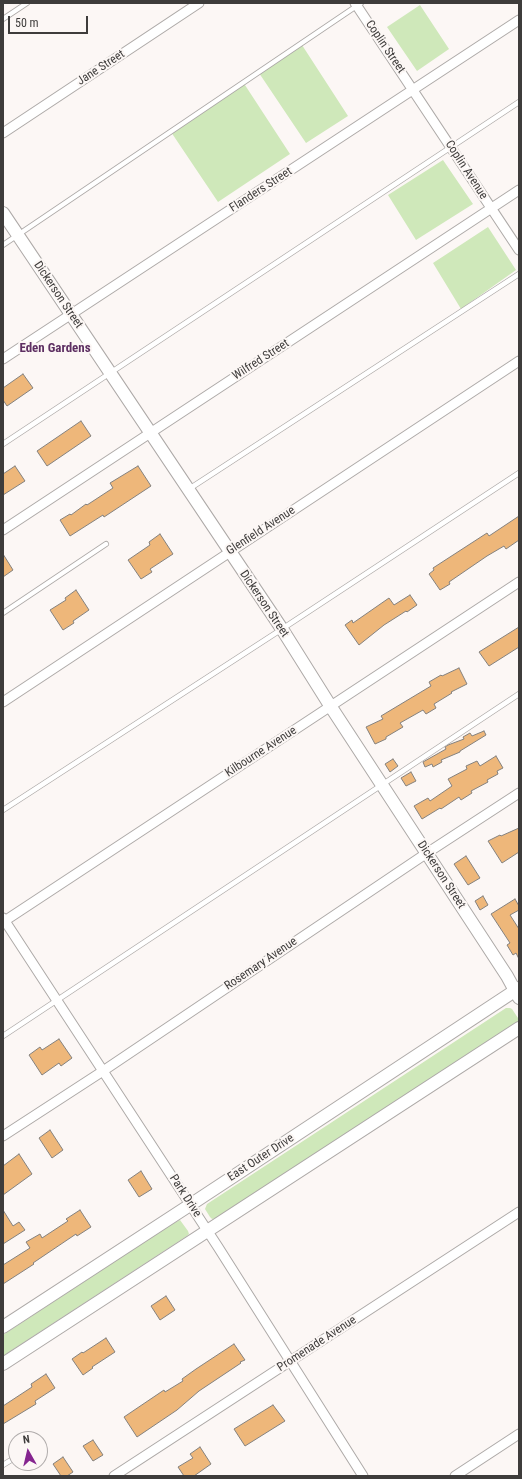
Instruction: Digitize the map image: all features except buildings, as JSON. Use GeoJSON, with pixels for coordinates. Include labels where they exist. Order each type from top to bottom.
{"type":"FeatureCollection","features":[{"type":"Feature","properties":{"kind":"street","name":"Jane Street"},"geometry":{"type":"LineString","coordinates":[[3,133],[199,3]]}},
{"type":"Feature","properties":{"kind":"street","name":"Coplin Street"},"geometry":{"type":"LineString","coordinates":[[358,4],[414,90]]}},
{"type":"Feature","properties":{"kind":"street","name":"Flanders Street"},"geometry":{"type":"LineString","coordinates":[[3,359],[519,20]]}},
{"type":"Feature","properties":{"kind":"street","name":"Coplin Avenue"},"geometry":{"type":"LineString","coordinates":[[414,90],[519,250]]}},
{"type":"Feature","properties":{"kind":"street","name":"Wilfred Street"},"geometry":{"type":"LineString","coordinates":[[3,530],[519,190]]}},
{"type":"Feature","properties":{"kind":"street","name":"Dickerson Street"},"geometry":{"type":"LineString","coordinates":[[3,213],[282,629],[517,993]]}},
{"type":"Feature","properties":{"kind":"street","name":"Glenfield Avenue"},"geometry":{"type":"LineString","coordinates":[[3,702],[519,361]]}},
{"type":"Feature","properties":{"kind":"street","name":"Kilbourne Avenue"},"geometry":{"type":"LineString","coordinates":[[4,920],[331,707],[519,582]]}},
{"type":"Feature","properties":{"kind":"street","name":"Rosemary Avenue"},"geometry":{"type":"LineString","coordinates":[[3,1136],[519,793]]}},
{"type":"Feature","properties":{"kind":"street","name":"Park Drive"},"geometry":{"type":"LineString","coordinates":[[4,920],[207,1231],[363,1476]]}},
{"type":"Feature","properties":{"kind":"street","name":"East Outer Drive"},"geometry":{"type":"LineString","coordinates":[[3,1327],[517,993]]}},
{"type":"Feature","properties":{"kind":"street"},"geometry":{"type":"LineString","coordinates":[[3,1364],[519,1028]]}},
{"type":"Feature","properties":{"kind":"street","name":"Promenade Avenue"},"geometry":{"type":"LineString","coordinates":[[114,1476],[519,1212]]}},
{"type":"Feature","properties":{"kind":"street"},"geometry":{"type":"LineString","coordinates":[[455,1476],[519,1434]]}},
{"type":"Feature","properties":{"kind":"lane"},"geometry":{"type":"LineString","coordinates":[[3,19],[27,3]]}},
{"type":"Feature","properties":{"kind":"lane"},"geometry":{"type":"LineString","coordinates":[[3,245],[358,4]]}},
{"type":"Feature","properties":{"kind":"lane"},"geometry":{"type":"LineString","coordinates":[[3,444],[519,102]]}},
{"type":"Feature","properties":{"kind":"lane"},"geometry":{"type":"LineString","coordinates":[[188,490],[519,274]]}},
{"type":"Feature","properties":{"kind":"lane"},"geometry":{"type":"LineString","coordinates":[[3,810],[519,473]]}},
{"type":"Feature","properties":{"kind":"lane"},"geometry":{"type":"LineString","coordinates":[[3,613],[106,544]]}},
{"type":"Feature","properties":{"kind":"lane"},"geometry":{"type":"LineString","coordinates":[[3,1036],[519,694]]}},
{"type":"Feature","properties":{"kind":"green space"},"geometry":{"type":"Polygon","coordinates":[[[420,5],[449,49],[417,71],[387,27],[420,5]]]}},
{"type":"Feature","properties":{"kind":"green space"},"geometry":{"type":"Polygon","coordinates":[[[302,45],[348,116],[306,143],[259,73],[302,45]]]}},
{"type":"Feature","properties":{"kind":"green space"},"geometry":{"type":"Polygon","coordinates":[[[243,82],[290,154],[218,202],[171,132],[243,82]]]}},
{"type":"Feature","properties":{"kind":"green space"},"geometry":{"type":"Polygon","coordinates":[[[443,160],[473,204],[416,240],[388,195],[443,160]]]}},
{"type":"Feature","properties":{"kind":"green space"},"geometry":{"type":"Polygon","coordinates":[[[488,227],[516,270],[461,309],[433,263],[488,227]]]}},
{"type":"Feature","properties":{"kind":"green space"},"geometry":{"type":"Polygon","coordinates":[[[506,1008],[512,1009],[518,1018],[519,1021],[517,1023],[218,1218],[212,1219],[210,1217],[205,1209],[207,1204],[506,1008]]]}},
{"type":"Feature","properties":{"kind":"green space"},"geometry":{"type":"Polygon","coordinates":[[[180,1220],[188,1231],[189,1234],[187,1236],[3,1356],[3,1335],[170,1225],[180,1220]]]}},
{"type":"Feature","properties":{"kind":"district","name":"Eden Gardens"},"geometry":{"type":"Point","coordinates":[55,349]}}]}
